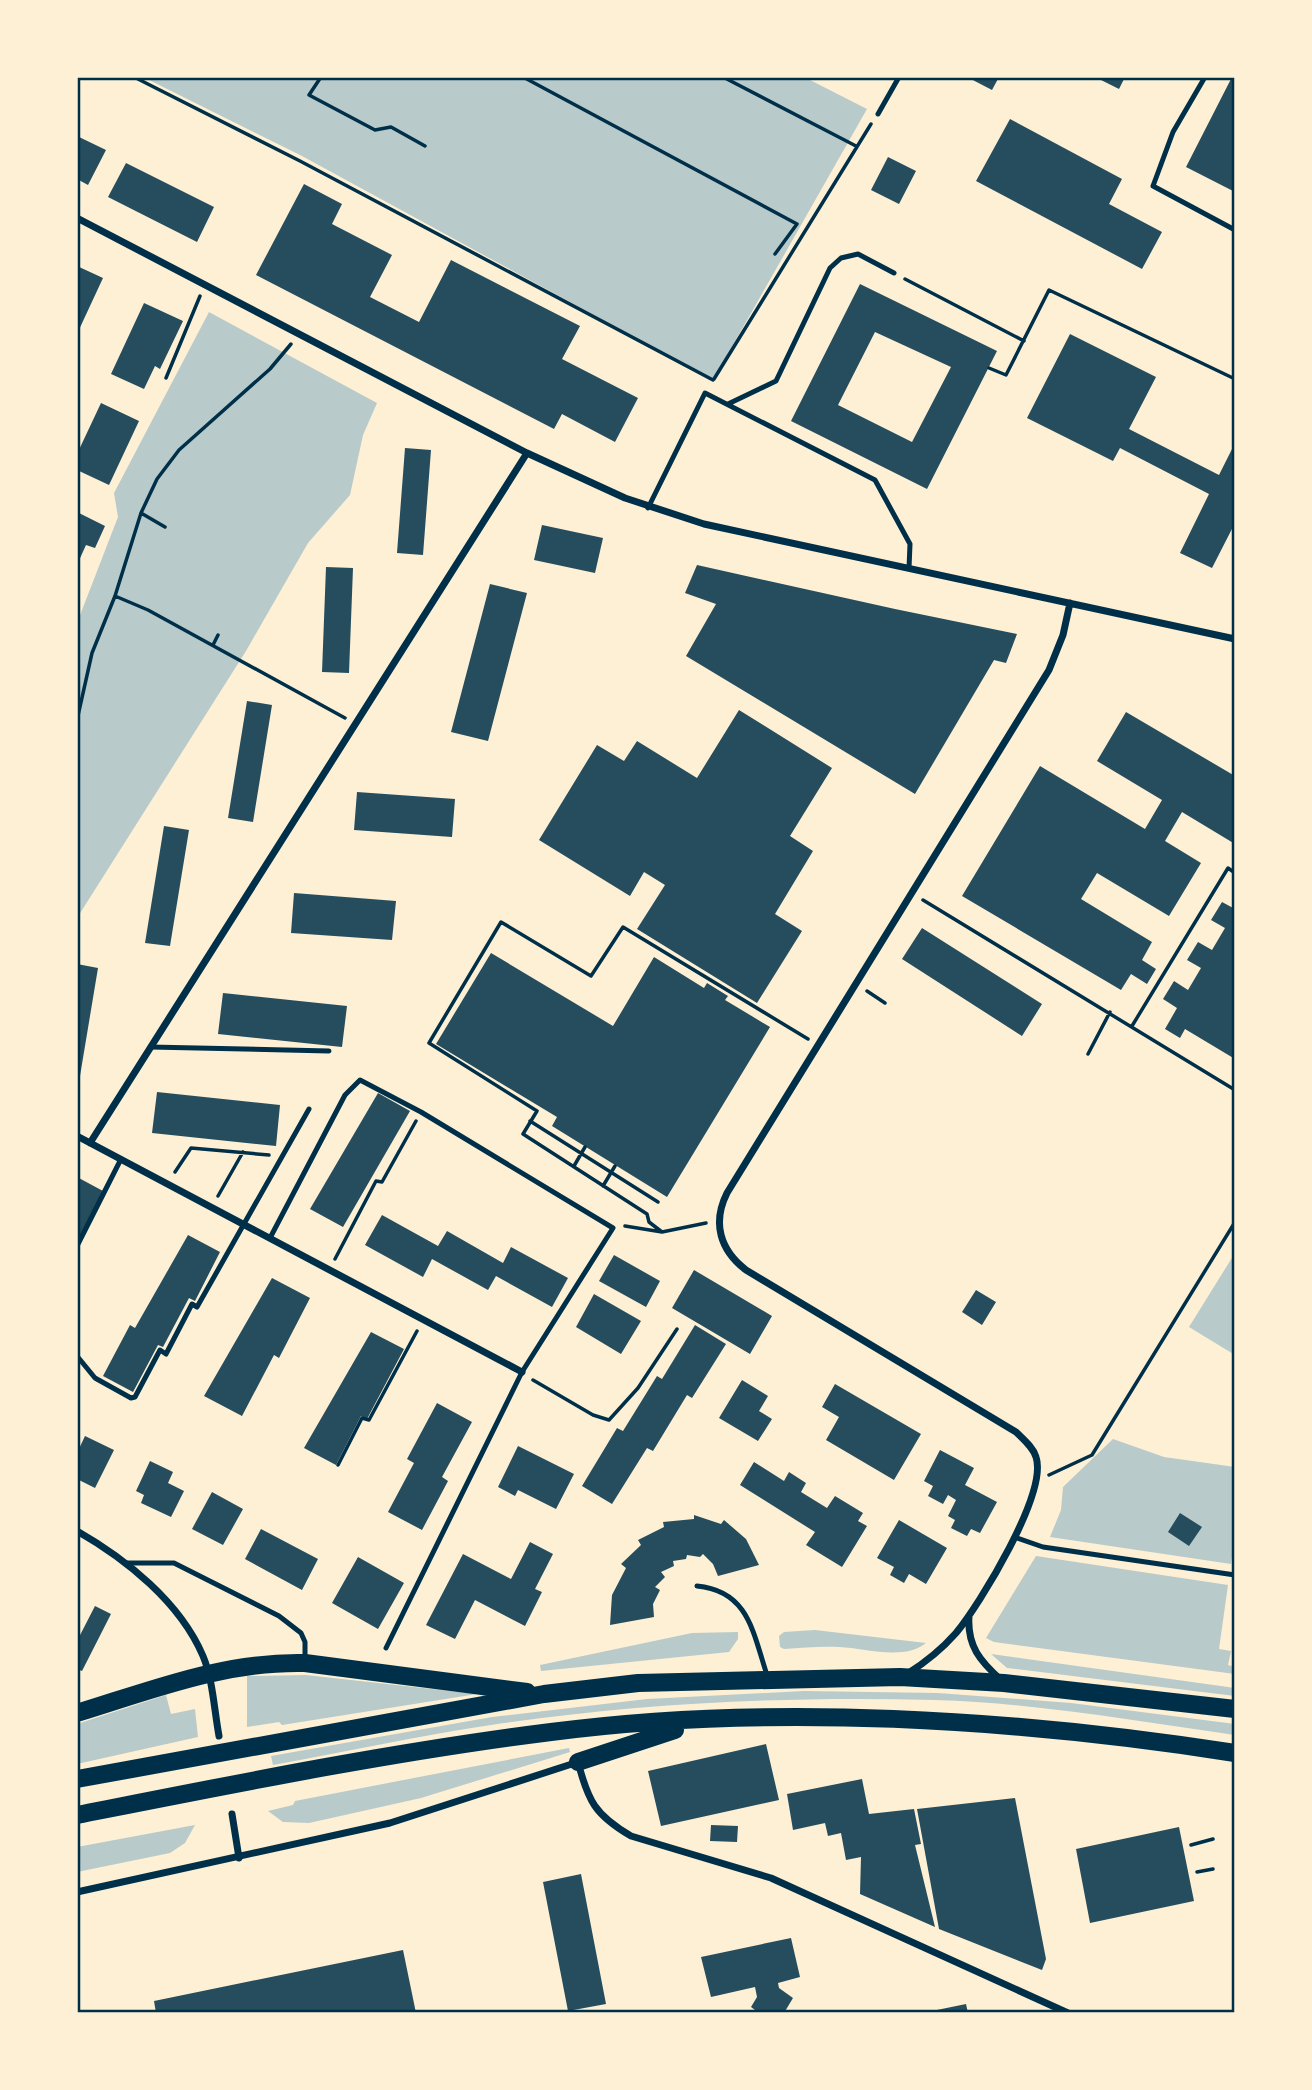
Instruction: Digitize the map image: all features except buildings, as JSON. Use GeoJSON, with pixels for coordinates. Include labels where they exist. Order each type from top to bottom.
{"type":"FeatureCollection","features":[{"type":"Feature","properties":{"kind":"main road"},"geometry":{"type":"LineString","coordinates":[[77,1713],[208,1672],[251,1664],[305,1663],[544,1694]]}},
{"type":"Feature","properties":{"kind":"main road"},"geometry":{"type":"LineString","coordinates":[[77,1779],[544,1694],[638,1683],[900,1677],[1004,1683],[1235,1709]]}},
{"type":"Feature","properties":{"kind":"main road"},"geometry":{"type":"LineString","coordinates":[[578,1762],[711,1719]]}},
{"type":"Feature","properties":{"kind":"main road"},"geometry":{"type":"LineString","coordinates":[[77,1815],[287,1775],[552,1731],[711,1719],[953,1723],[1171,1743],[1235,1753]]}},
{"type":"Feature","properties":{"kind":"street"},"geometry":{"type":"LineString","coordinates":[[77,218],[527,453],[648,508],[704,524],[1235,639]]}},
{"type":"Feature","properties":{"kind":"street"},"geometry":{"type":"LineString","coordinates":[[90,1143],[527,453]]}},
{"type":"Feature","properties":{"kind":"street"},"geometry":{"type":"LineString","coordinates":[[900,1677],[935,1654],[970,1615],[1032,1502],[1038,1480],[1036,1456],[1016,1432],[746,1270],[727,1252],[719,1220],[727,1194],[1049,670],[1063,635],[1070,603]]}},
{"type":"Feature","properties":{"kind":"street"},"geometry":{"type":"LineString","coordinates":[[77,1136],[522,1373]]}},
{"type":"Feature","properties":{"kind":"street"},"geometry":{"type":"LineString","coordinates":[[77,1531],[126,1563],[183,1625],[198,1646],[208,1672],[219,1735]]}},
{"type":"Feature","properties":{"kind":"street"},"geometry":{"type":"LineString","coordinates":[[970,1615],[970,1642],[981,1661],[1004,1683]]}},
{"type":"Feature","properties":{"kind":"street"},"geometry":{"type":"LineString","coordinates":[[77,1892],[390,1823],[578,1762],[587,1795],[594,1808],[611,1824],[631,1836],[771,1878],[1068,2013]]}},
{"type":"Feature","properties":{"kind":"street"},"geometry":{"type":"LineString","coordinates":[[232,1814],[239,1858]]}},
{"type":"Feature","properties":{"kind":"lane"},"geometry":{"type":"LineString","coordinates":[[878,114],[900,77]]}},
{"type":"Feature","properties":{"kind":"lane"},"geometry":{"type":"LineString","coordinates":[[1205,77],[1172,132],[1153,187],[1235,230]]}},
{"type":"Feature","properties":{"kind":"lane"},"geometry":{"type":"LineString","coordinates":[[728,404],[776,381],[830,268],[841,258],[858,254],[894,273]]}},
{"type":"Feature","properties":{"kind":"lane"},"geometry":{"type":"LineString","coordinates":[[648,508],[705,393],[875,480],[910,544],[909,568]]}},
{"type":"Feature","properties":{"kind":"lane"},"geometry":{"type":"LineString","coordinates":[[150,1047],[329,1051]]}},
{"type":"Feature","properties":{"kind":"lane"},"geometry":{"type":"LineString","coordinates":[[270,1238],[345,1095],[360,1080],[421,1112],[613,1228],[522,1373],[386,1648]]}},
{"type":"Feature","properties":{"kind":"lane"},"geometry":{"type":"LineString","coordinates":[[77,1356],[95,1378],[131,1398],[135,1397],[160,1350],[166,1354],[192,1304],[197,1307],[242,1223],[309,1109]]}},
{"type":"Feature","properties":{"kind":"lane"},"geometry":{"type":"LineString","coordinates":[[77,1246],[121,1159]]}},
{"type":"Feature","properties":{"kind":"lane"},"geometry":{"type":"LineString","coordinates":[[1014,1537],[1043,1547],[1235,1574]]}},
{"type":"Feature","properties":{"kind":"lane"},"geometry":{"type":"LineString","coordinates":[[126,1563],[174,1563],[279,1616],[301,1633],[306,1642],[305,1663]]}},
{"type":"Feature","properties":{"kind":"lane"},"geometry":{"type":"LineString","coordinates":[[697,1586],[716,1588],[734,1598],[743,1609],[768,1678]]}},
{"type":"Feature","properties":{"kind":"path"},"geometry":{"type":"LineString","coordinates":[[134,77],[300,160],[713,380]]}},
{"type":"Feature","properties":{"kind":"path"},"geometry":{"type":"LineString","coordinates":[[321,77],[309,95],[375,130],[391,127],[425,146]]}},
{"type":"Feature","properties":{"kind":"path"},"geometry":{"type":"LineString","coordinates":[[523,77],[797,224],[775,254]]}},
{"type":"Feature","properties":{"kind":"path"},"geometry":{"type":"LineString","coordinates":[[723,77],[856,146]]}},
{"type":"Feature","properties":{"kind":"path"},"geometry":{"type":"LineString","coordinates":[[705,393],[878,114]]}},
{"type":"Feature","properties":{"kind":"path"},"geometry":{"type":"LineString","coordinates":[[894,273],[1024,341]]}},
{"type":"Feature","properties":{"kind":"path"},"geometry":{"type":"LineString","coordinates":[[166,378],[205,285]]}},
{"type":"Feature","properties":{"kind":"path"},"geometry":{"type":"LineString","coordinates":[[989,368],[1006,375],[1049,290],[1235,379]]}},
{"type":"Feature","properties":{"kind":"path"},"geometry":{"type":"LineString","coordinates":[[77,720],[92,653],[116,596],[141,513],[166,464],[270,369],[299,334]]}},
{"type":"Feature","properties":{"kind":"path"},"geometry":{"type":"LineString","coordinates":[[141,513],[165,527]]}},
{"type":"Feature","properties":{"kind":"path"},"geometry":{"type":"LineString","coordinates":[[116,596],[214,645],[356,724]]}},
{"type":"Feature","properties":{"kind":"path"},"geometry":{"type":"LineString","coordinates":[[214,645],[218,635]]}},
{"type":"Feature","properties":{"kind":"path"},"geometry":{"type":"LineString","coordinates":[[1132,1026],[1228,869],[1235,873]]}},
{"type":"Feature","properties":{"kind":"path"},"geometry":{"type":"LineString","coordinates":[[912,893],[1235,1090]]}},
{"type":"Feature","properties":{"kind":"path"},"geometry":{"type":"LineString","coordinates":[[662,1231],[649,1222],[647,1214],[523,1134],[537,1111],[429,1043],[501,922],[591,976],[623,927],[718,988],[818,1045]]}},
{"type":"Feature","properties":{"kind":"path"},"geometry":{"type":"LineString","coordinates":[[867,991],[885,1003]]}},
{"type":"Feature","properties":{"kind":"path"},"geometry":{"type":"LineString","coordinates":[[1088,1054],[1110,1012]]}},
{"type":"Feature","properties":{"kind":"path"},"geometry":{"type":"LineString","coordinates":[[329,1270],[376,1181],[382,1182],[421,1112]]}},
{"type":"Feature","properties":{"kind":"path"},"geometry":{"type":"LineString","coordinates":[[530,1121],[658,1202]]}},
{"type":"Feature","properties":{"kind":"path"},"geometry":{"type":"LineString","coordinates":[[574,1167],[585,1147]]}},
{"type":"Feature","properties":{"kind":"path"},"geometry":{"type":"LineString","coordinates":[[167,1184],[191,1148],[282,1156]]}},
{"type":"Feature","properties":{"kind":"path"},"geometry":{"type":"LineString","coordinates":[[212,1208],[243,1152]]}},
{"type":"Feature","properties":{"kind":"path"},"geometry":{"type":"LineString","coordinates":[[603,1186],[615,1166]]}},
{"type":"Feature","properties":{"kind":"path"},"geometry":{"type":"LineString","coordinates":[[613,1228],[630,1225],[662,1231],[719,1220]]}},
{"type":"Feature","properties":{"kind":"path"},"geometry":{"type":"LineString","coordinates":[[1038,1480],[1092,1455],[1235,1222]]}},
{"type":"Feature","properties":{"kind":"path"},"geometry":{"type":"LineString","coordinates":[[338,1465],[362,1418],[369,1420],[423,1320]]}},
{"type":"Feature","properties":{"kind":"path"},"geometry":{"type":"LineString","coordinates":[[522,1373],[593,1415],[608,1420],[638,1388],[677,1329]]}},
{"type":"Feature","properties":{"kind":"path"},"geometry":{"type":"LineString","coordinates":[[1191,1845],[1213,1839]]}},
{"type":"Feature","properties":{"kind":"path"},"geometry":{"type":"LineString","coordinates":[[1197,1872],[1213,1869]]}},
{"type":"Feature","properties":{"kind":"shaded area"},"geometry":{"type":"Polygon","coordinates":[[[143,77],[804,77],[867,109],[713,380],[302,156],[143,77]]]}},
{"type":"Feature","properties":{"kind":"shaded area"},"geometry":{"type":"Polygon","coordinates":[[[209,312],[377,403],[363,435],[350,495],[308,543],[246,651],[77,918],[77,623],[118,517],[114,493],[209,312]]]}},
{"type":"Feature","properties":{"kind":"shaded area"},"geometry":{"type":"Polygon","coordinates":[[[1235,1253],[1235,1355],[1189,1327],[1235,1253]]]}},
{"type":"Feature","properties":{"kind":"shaded area"},"geometry":{"type":"Polygon","coordinates":[[[1113,1439],[1164,1457],[1235,1467],[1235,1538],[1231,1564],[1050,1537],[1061,1510],[1063,1487],[1113,1439]]]}},
{"type":"Feature","properties":{"kind":"shaded area"},"geometry":{"type":"Polygon","coordinates":[[[1036,1556],[1228,1585],[1219,1649],[1231,1651],[1228,1665],[1235,1667],[1235,1674],[994,1642],[986,1638],[1036,1556]]]}},
{"type":"Feature","properties":{"kind":"shaded area"},"geometry":{"type":"Polygon","coordinates":[[[814,1630],[926,1643],[907,1651],[896,1652],[839,1647],[780,1647],[779,1636],[784,1632],[814,1630]]]}},
{"type":"Feature","properties":{"kind":"shaded area"},"geometry":{"type":"Polygon","coordinates":[[[738,1632],[738,1639],[729,1652],[541,1671],[540,1665],[692,1633],[738,1632]]]}},
{"type":"Feature","properties":{"kind":"shaded area"},"geometry":{"type":"Polygon","coordinates":[[[991,1654],[1235,1688],[1235,1696],[1007,1668],[991,1654]]]}},
{"type":"Feature","properties":{"kind":"shaded area"},"geometry":{"type":"Polygon","coordinates":[[[306,1675],[477,1694],[282,1725],[279,1722],[247,1727],[247,1676],[306,1675]]]}},
{"type":"Feature","properties":{"kind":"shaded area"},"geometry":{"type":"Polygon","coordinates":[[[804,1691],[938,1693],[1071,1703],[1235,1724],[1235,1735],[1085,1713],[973,1702],[768,1700],[657,1706],[546,1717],[464,1729],[273,1765],[271,1756],[492,1717],[647,1699],[804,1691]]]}},
{"type":"Feature","properties":{"kind":"shaded area"},"geometry":{"type":"Polygon","coordinates":[[[166,1695],[171,1714],[195,1709],[198,1737],[77,1764],[77,1724],[166,1695]]]}},
{"type":"Feature","properties":{"kind":"shaded area"},"geometry":{"type":"Polygon","coordinates":[[[569,1748],[570,1752],[421,1798],[309,1823],[283,1822],[268,1811],[293,1805],[295,1801],[569,1748]]]}},
{"type":"Feature","properties":{"kind":"shaded area"},"geometry":{"type":"Polygon","coordinates":[[[195,1825],[185,1843],[170,1853],[77,1872],[77,1847],[195,1825]]]}}]}
